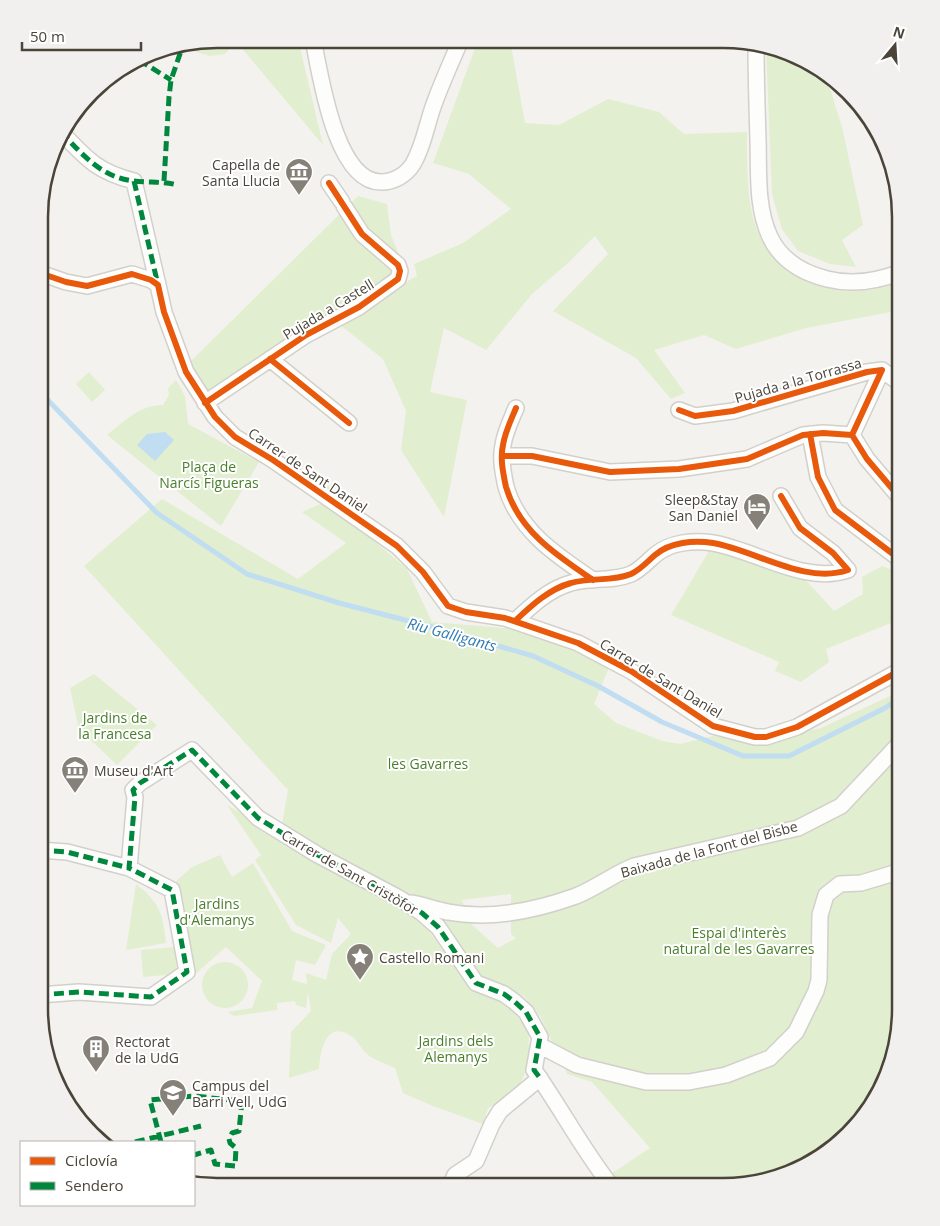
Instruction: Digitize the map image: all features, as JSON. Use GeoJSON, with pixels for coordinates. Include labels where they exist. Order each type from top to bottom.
{"type":"FeatureCollection","features":[{"type":"Feature","properties":{"kind":"street"},"geometry":{"type":"LineString","coordinates":[[316,48],[331,120],[340,147],[354,167],[369,179],[378,182],[388,182],[400,177],[412,165],[423,142],[432,110],[458,48]]}},
{"type":"Feature","properties":{"kind":"street"},"geometry":{"type":"LineString","coordinates":[[756,51],[759,201],[770,238],[793,265],[818,276],[833,280],[856,282],[892,275]]}},
{"type":"Feature","properties":{"kind":"street","name":"Carrer de Sant Daniel"},"geometry":{"type":"LineString","coordinates":[[67,138],[96,167],[119,178],[134,181],[164,312],[186,372],[214,417],[235,437],[273,460],[397,546],[423,572],[448,606],[466,612],[515,621],[565,638],[617,662],[714,726],[755,737],[766,737],[797,727],[892,675]]}},
{"type":"Feature","properties":{"kind":"street","name":"Pujada a Castell"},"geometry":{"type":"LineString","coordinates":[[205,403],[306,335],[359,307],[398,280],[400,271],[398,265],[362,234],[329,183]]}},
{"type":"Feature","properties":{"kind":"street"},"geometry":{"type":"LineString","coordinates":[[48,276],[87,286],[132,274],[144,276],[158,286]]}},
{"type":"Feature","properties":{"kind":"street"},"geometry":{"type":"LineString","coordinates":[[270,359],[349,423]]}},
{"type":"Feature","properties":{"kind":"street"},"geometry":{"type":"LineString","coordinates":[[882,370],[892,377]]}},
{"type":"Feature","properties":{"kind":"street","name":"Pujada a la Torrassa"},"geometry":{"type":"LineString","coordinates":[[679,410],[695,416],[733,411],[867,372],[882,370]]}},
{"type":"Feature","properties":{"kind":"street","name":"Pujada a la Torrassa"},"geometry":{"type":"LineString","coordinates":[[852,435],[882,370]]}},
{"type":"Feature","properties":{"kind":"street"},"geometry":{"type":"LineString","coordinates":[[516,408],[503,444],[502,456],[504,477],[510,501],[520,520],[532,534],[560,558],[593,580]]}},
{"type":"Feature","properties":{"kind":"street"},"geometry":{"type":"LineString","coordinates":[[810,434],[818,477],[835,510],[892,553]]}},
{"type":"Feature","properties":{"kind":"street"},"geometry":{"type":"LineString","coordinates":[[502,456],[532,456],[610,472],[679,469],[746,459],[794,438],[810,434],[852,435],[867,459],[892,488]]}},
{"type":"Feature","properties":{"kind":"street"},"geometry":{"type":"LineString","coordinates":[[515,621],[550,592],[571,583],[614,579],[633,574],[657,553],[689,541],[730,546],[774,563],[798,569],[836,574],[848,570],[833,554],[800,528],[781,496]]}},
{"type":"Feature","properties":{"kind":"street","name":"Carrer de Sant Cristòfor"},"geometry":{"type":"LineString","coordinates":[[129,868],[135,798],[133,790],[140,783],[192,750],[252,813],[318,855],[405,902],[438,927],[476,983],[504,994],[526,1012],[540,1037],[534,1070],[540,1078]]}},
{"type":"Feature","properties":{"kind":"street","name":"Baixada de la Font del Bisbe"},"geometry":{"type":"LineString","coordinates":[[405,902],[449,912],[478,915],[507,913],[577,895],[634,866],[798,828],[841,806],[892,752]]}},
{"type":"Feature","properties":{"kind":"street"},"geometry":{"type":"LineString","coordinates":[[48,851],[67,852],[129,868],[172,890],[187,972],[152,997],[79,992],[48,994]]}},
{"type":"Feature","properties":{"kind":"street"},"geometry":{"type":"LineString","coordinates":[[539,1045],[576,1065],[646,1082],[689,1082],[726,1075],[770,1058],[796,1032],[816,991],[820,973],[820,915],[826,895],[840,884],[861,883],[892,874]]}},
{"type":"Feature","properties":{"kind":"street"},"geometry":{"type":"LineString","coordinates":[[453,1178],[454,1175],[476,1161],[492,1124],[500,1111],[540,1078],[589,1158],[605,1178]]}},
{"type":"Feature","properties":{"kind":"green space"},"geometry":{"type":"Polygon","coordinates":[[[230,48],[225,54],[210,56],[189,50],[230,48]]]}},
{"type":"Feature","properties":{"kind":"green space"},"geometry":{"type":"Polygon","coordinates":[[[242,48],[300,48],[323,145],[242,48]]]}},
{"type":"Feature","properties":{"kind":"green space"},"geometry":{"type":"Polygon","coordinates":[[[475,48],[511,48],[525,123],[559,125],[608,99],[659,112],[684,134],[747,132],[750,205],[756,226],[765,245],[778,262],[797,276],[833,289],[862,291],[892,285],[892,312],[806,328],[736,349],[704,335],[654,350],[685,393],[671,399],[636,358],[553,311],[608,254],[595,236],[568,263],[532,294],[486,350],[444,328],[430,392],[467,400],[444,517],[401,450],[406,411],[383,359],[335,321],[417,276],[414,264],[463,243],[511,209],[469,174],[433,163],[475,48]]]}},
{"type":"Feature","properties":{"kind":"green space"},"geometry":{"type":"Polygon","coordinates":[[[766,53],[788,60],[808,70],[829,85],[842,127],[863,225],[842,240],[856,267],[830,264],[798,251],[782,229],[772,194],[766,53]]]}},
{"type":"Feature","properties":{"kind":"green space"},"geometry":{"type":"Polygon","coordinates":[[[358,196],[387,204],[391,235],[405,270],[206,398],[195,378],[191,361],[358,196]]]}},
{"type":"Feature","properties":{"kind":"green space"},"geometry":{"type":"Polygon","coordinates":[[[89,372],[105,390],[92,402],[76,384],[89,372]]]}},
{"type":"Feature","properties":{"kind":"green space","name":"Plaça de Narcís Figueras"},"geometry":{"type":"Polygon","coordinates":[[[176,380],[185,396],[188,424],[259,462],[221,526],[107,435],[139,411],[163,405],[169,395],[168,388],[176,380]]]}},
{"type":"Feature","properties":{"kind":"green space","name":"les Gavarres"},"geometry":{"type":"Polygon","coordinates":[[[162,499],[298,579],[346,543],[302,512],[327,501],[407,569],[432,622],[515,629],[610,665],[594,704],[616,723],[662,741],[680,744],[713,736],[759,741],[821,728],[892,695],[892,1021],[884,1064],[875,1084],[851,1121],[835,1137],[817,1150],[788,1166],[746,1177],[610,1178],[608,1176],[650,1148],[592,1082],[567,1074],[540,1016],[524,996],[481,977],[434,915],[425,925],[468,985],[501,999],[530,1031],[528,1063],[518,1087],[506,1098],[488,1108],[483,1124],[403,1093],[395,1068],[370,1056],[358,1042],[342,1032],[330,1034],[326,1040],[321,1054],[319,1069],[289,1078],[291,1032],[311,1011],[308,992],[306,1008],[296,1005],[295,1001],[277,1003],[277,1010],[234,1016],[228,1012],[252,1008],[262,981],[226,947],[192,977],[175,882],[192,867],[220,855],[232,877],[253,863],[292,931],[326,945],[315,965],[296,960],[292,980],[307,984],[306,973],[326,980],[332,954],[351,934],[338,918],[331,943],[296,925],[255,860],[261,855],[227,805],[280,836],[288,790],[84,566],[162,499]],[[511,894],[462,900],[471,924],[498,948],[516,938],[511,934],[511,894]]]}},
{"type":"Feature","properties":{"kind":"green space"},"geometry":{"type":"Polygon","coordinates":[[[709,551],[802,576],[834,611],[863,594],[862,577],[882,566],[892,570],[892,623],[826,649],[829,662],[801,682],[775,671],[779,662],[671,615],[709,551]]]}},
{"type":"Feature","properties":{"kind":"green space","name":"Jardins de la Francesa"},"geometry":{"type":"Polygon","coordinates":[[[94,674],[157,725],[117,765],[79,729],[70,688],[94,674]]]}},
{"type":"Feature","properties":{"kind":"green space"},"geometry":{"type":"Polygon","coordinates":[[[136,884],[150,897],[159,910],[166,943],[126,950],[136,884]]]}},
{"type":"Feature","properties":{"kind":"green space"},"geometry":{"type":"Polygon","coordinates":[[[175,947],[177,974],[143,977],[141,950],[175,947]]]}},
{"type":"Feature","properties":{"kind":"green space"},"geometry":{"type":"Polygon","coordinates":[[[220,962],[230,962],[244,972],[248,985],[244,998],[238,1004],[230,1008],[220,1008],[206,998],[202,990],[202,980],[212,966],[220,962]]]}},
{"type":"Feature","properties":{"kind":"water"},"geometry":{"type":"Polygon","coordinates":[[[165,432],[174,440],[155,461],[137,445],[147,434],[165,432]]]}},
{"type":"Feature","properties":{"kind":"waterway","name":"Riu Galligants"},"geometry":{"type":"LineString","coordinates":[[48,400],[157,513],[247,574],[339,603],[440,629],[533,656],[598,686],[662,722],[743,756],[789,756],[892,703]]}},
{"type":"Feature","properties":{"kind":"marked path"},"geometry":{"type":"LineString","coordinates":[[164,181],[171,80],[181,52]]}},
{"type":"Feature","properties":{"kind":"marked path"},"geometry":{"type":"LineString","coordinates":[[145,64],[171,80]]}},
{"type":"Feature","properties":{"kind":"marked path"},"geometry":{"type":"LineString","coordinates":[[67,138],[93,164],[112,175],[134,181],[177,185]]}},
{"type":"Feature","properties":{"kind":"marked path"},"geometry":{"type":"LineString","coordinates":[[134,181],[158,285]]}},
{"type":"Feature","properties":{"kind":"marked path"},"geometry":{"type":"LineString","coordinates":[[48,994],[79,992],[151,997],[187,972],[172,890],[129,868],[135,797],[133,790],[140,783],[192,750],[258,818],[318,855],[399,898],[422,913],[438,927],[476,983],[504,994],[526,1012],[540,1037],[534,1070],[540,1078]]}},
{"type":"Feature","properties":{"kind":"marked path"},"geometry":{"type":"LineString","coordinates":[[48,851],[67,852],[129,868]]}},
{"type":"Feature","properties":{"kind":"marked path"},"geometry":{"type":"LineString","coordinates":[[161,1141],[150,1100],[193,1096],[242,1101],[239,1131],[232,1133],[229,1139],[230,1143],[236,1148],[235,1166],[215,1164],[211,1150],[195,1155]]}},
{"type":"Feature","properties":{"kind":"marked path"},"geometry":{"type":"LineString","coordinates":[[139,1141],[201,1126]]}},
{"type":"Feature","properties":{"kind":"cycle path"},"geometry":{"type":"LineString","coordinates":[[205,403],[306,335],[359,307],[398,279],[400,271],[398,265],[362,234],[329,183]]}},
{"type":"Feature","properties":{"kind":"cycle path"},"geometry":{"type":"LineString","coordinates":[[48,276],[87,286],[132,274],[151,280],[158,285],[164,312],[186,372],[215,417],[235,437],[273,460],[397,546],[423,572],[448,606],[466,612],[505,618],[578,643],[631,671],[713,726],[755,737],[766,737],[797,727],[892,675]]}},
{"type":"Feature","properties":{"kind":"cycle path"},"geometry":{"type":"LineString","coordinates":[[270,359],[349,423]]}},
{"type":"Feature","properties":{"kind":"cycle path"},"geometry":{"type":"LineString","coordinates":[[882,370],[852,435],[867,459],[892,488]]}},
{"type":"Feature","properties":{"kind":"cycle path"},"geometry":{"type":"LineString","coordinates":[[679,410],[695,416],[733,411],[867,372],[882,370]]}},
{"type":"Feature","properties":{"kind":"cycle path"},"geometry":{"type":"LineString","coordinates":[[516,408],[505,435],[502,455],[506,487],[512,503],[520,517],[540,541],[593,580]]}},
{"type":"Feature","properties":{"kind":"cycle path"},"geometry":{"type":"LineString","coordinates":[[502,456],[532,456],[610,472],[679,469],[747,459],[803,435],[823,433],[852,435]]}},
{"type":"Feature","properties":{"kind":"cycle path"},"geometry":{"type":"LineString","coordinates":[[810,434],[818,477],[835,510],[892,553]]}},
{"type":"Feature","properties":{"kind":"cycle path"},"geometry":{"type":"LineString","coordinates":[[515,621],[555,589],[579,581],[616,578],[631,574],[661,551],[682,543],[713,543],[780,565],[815,573],[832,573],[848,570],[833,553],[800,528],[781,496]]}},
{"type":"Feature","properties":{"kind":"place","name":"Capella de Santa Llucia"},"geometry":{"type":"Point","coordinates":[299,196]}},
{"type":"Feature","properties":{"kind":"place","name":"Sleep&Stay San Daniel"},"geometry":{"type":"Point","coordinates":[757,531]}},
{"type":"Feature","properties":{"kind":"place","name":"Museu d'Art"},"geometry":{"type":"Point","coordinates":[75,794]}},
{"type":"Feature","properties":{"kind":"place","name":"Castello Romani"},"geometry":{"type":"Point","coordinates":[360,981]}},
{"type":"Feature","properties":{"kind":"place","name":"Rectorat de la UdG"},"geometry":{"type":"Point","coordinates":[96,1073]}},
{"type":"Feature","properties":{"kind":"place","name":"Campus del Barri Vell, UdG"},"geometry":{"type":"Point","coordinates":[173,1117]}},
{"type":"Feature","properties":{"kind":"park label","name":"Jardins d'Alemanys"},"geometry":{"type":"Point","coordinates":[217,912]}},
{"type":"Feature","properties":{"kind":"park label","name":"Espai d'interès natural de les Gavarres"},"geometry":{"type":"Point","coordinates":[739,940]}},
{"type":"Feature","properties":{"kind":"park label","name":"Jardins dels Alemanys"},"geometry":{"type":"Point","coordinates":[456,1048]}}]}
